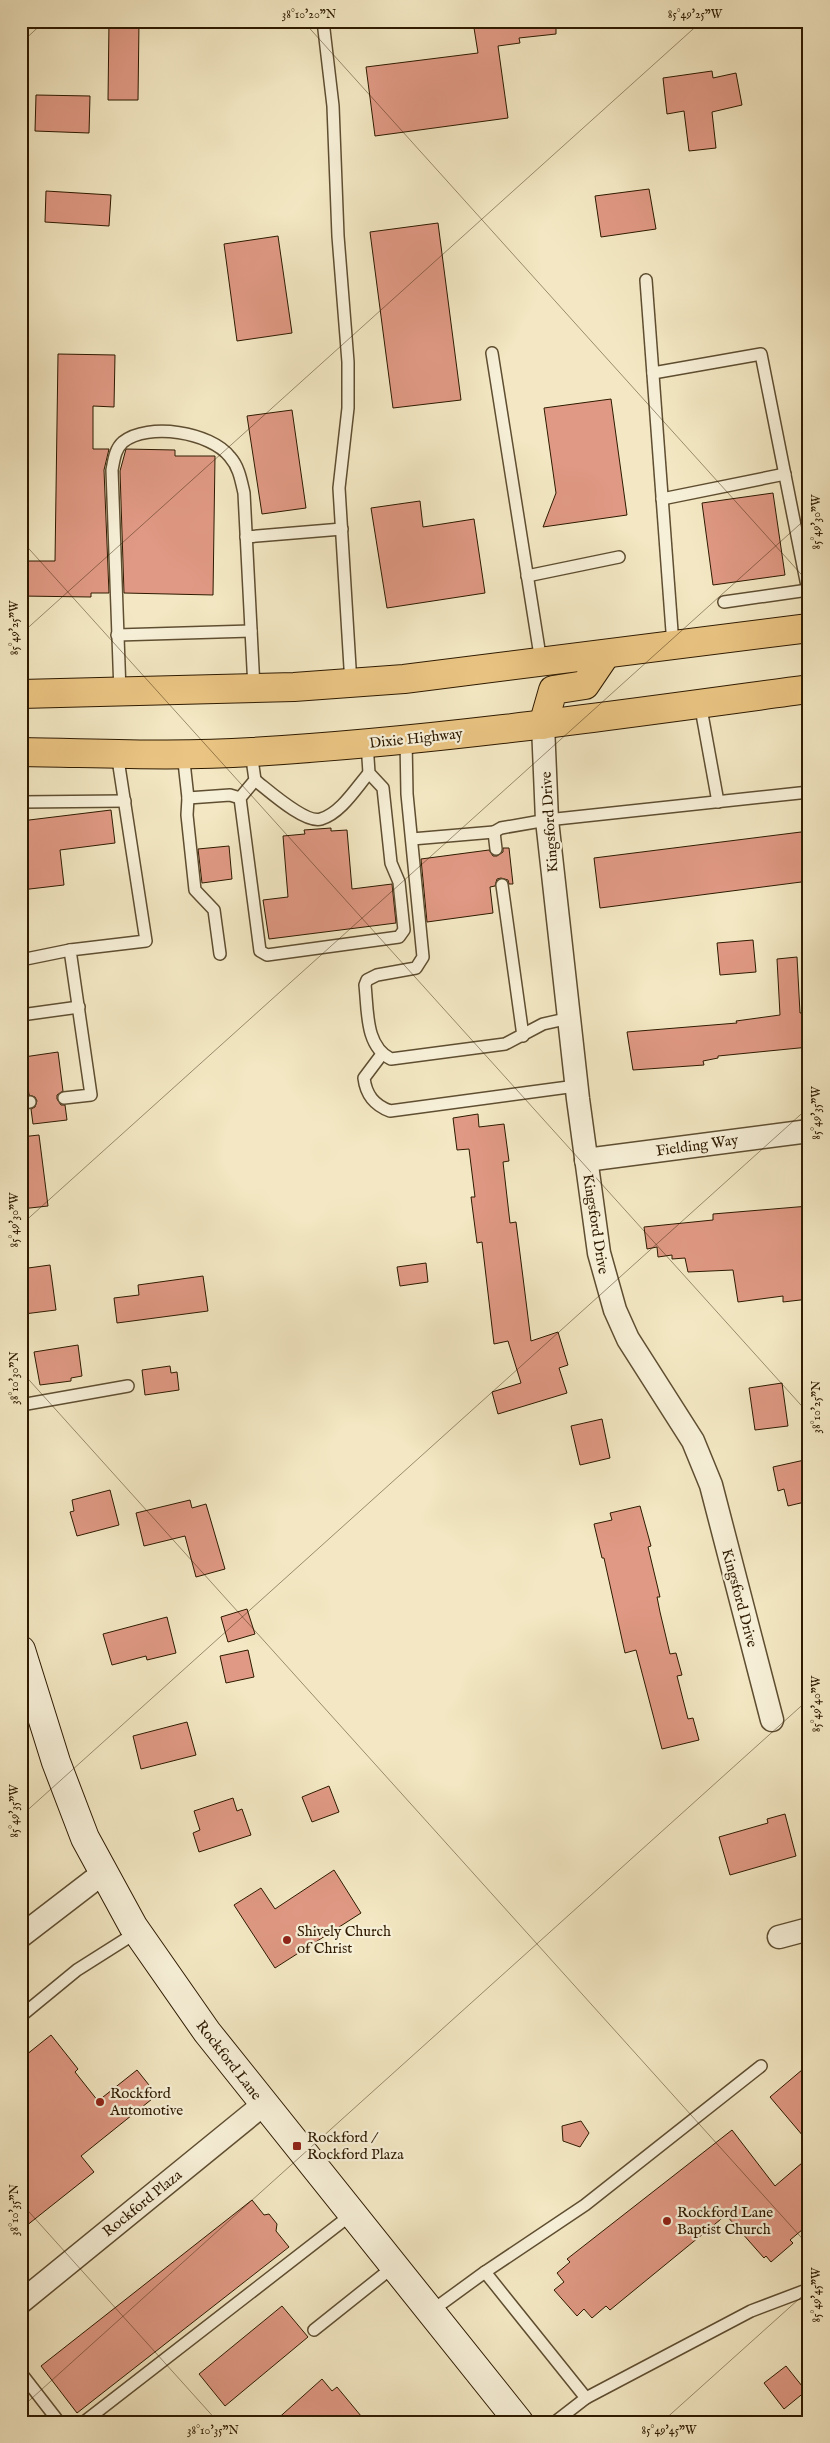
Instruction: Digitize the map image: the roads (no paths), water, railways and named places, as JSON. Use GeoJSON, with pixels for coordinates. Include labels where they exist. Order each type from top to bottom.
{"type":"FeatureCollection","features":[{"type":"Feature","properties":{"kind":"main road"},"geometry":{"type":"LineString","coordinates":[[21,694],[351,684],[809,628]]}},
{"type":"Feature","properties":{"kind":"main road"},"geometry":{"type":"LineString","coordinates":[[543,725],[553,690],[585,685],[606,654]]}},
{"type":"Feature","properties":{"kind":"main road","name":"Dixie Highway"},"geometry":{"type":"LineString","coordinates":[[21,752],[183,754],[251,752],[367,743],[543,725],[809,689]]}},
{"type":"Feature","properties":{"kind":"main road","name":"Rockford Lane"},"geometry":{"type":"LineString","coordinates":[[21,1650],[56,1762],[85,1838],[137,1932],[207,2032],[393,2267],[519,2422]]}},
{"type":"Feature","properties":{"kind":"street","name":"Kingsford Drive"},"geometry":{"type":"LineString","coordinates":[[543,725],[546,820],[570,1018],[576,1086],[598,1250],[605,1282],[628,1339],[693,1441],[711,1485],[772,1720]]}},
{"type":"Feature","properties":{"kind":"street","name":"Fielding Way"},"geometry":{"type":"LineString","coordinates":[[586,1160],[809,1131]]}},
{"type":"Feature","properties":{"kind":"street"},"geometry":{"type":"LineString","coordinates":[[21,1936],[103,1873]]}},
{"type":"Feature","properties":{"kind":"street"},"geometry":{"type":"LineString","coordinates":[[779,1937],[809,1928]]}},
{"type":"Feature","properties":{"kind":"street","name":"Rockford Plaza"},"geometry":{"type":"LineString","coordinates":[[21,2302],[264,2104]]}},
{"type":"Feature","properties":{"kind":"lane"},"geometry":{"type":"LineString","coordinates":[[323,21],[333,106],[338,236],[348,362],[348,408],[339,488],[351,684]]}},
{"type":"Feature","properties":{"kind":"lane"},"geometry":{"type":"LineString","coordinates":[[646,280],[673,645]]}},
{"type":"Feature","properties":{"kind":"lane"},"geometry":{"type":"LineString","coordinates":[[492,352],[541,662]]}},
{"type":"Feature","properties":{"kind":"lane"},"geometry":{"type":"LineString","coordinates":[[653,373],[761,354],[808,593],[724,602]]}},
{"type":"Feature","properties":{"kind":"lane"},"geometry":{"type":"LineString","coordinates":[[120,692],[112,470],[117,449],[124,441],[138,434],[177,432],[196,435],[215,444],[230,456],[239,471],[244,492],[254,688]]}},
{"type":"Feature","properties":{"kind":"lane"},"geometry":{"type":"LineString","coordinates":[[662,499],[785,474]]}},
{"type":"Feature","properties":{"kind":"lane"},"geometry":{"type":"LineString","coordinates":[[246,537],[342,530]]}},
{"type":"Feature","properties":{"kind":"lane"},"geometry":{"type":"LineString","coordinates":[[527,576],[619,558]]}},
{"type":"Feature","properties":{"kind":"lane"},"geometry":{"type":"LineString","coordinates":[[117,635],[251,631]]}},
{"type":"Feature","properties":{"kind":"lane"},"geometry":{"type":"LineString","coordinates":[[700,703],[718,802]]}},
{"type":"Feature","properties":{"kind":"lane"},"geometry":{"type":"LineString","coordinates":[[406,738],[412,839],[423,957],[416,968],[377,975],[367,980],[365,985],[371,1036],[376,1048],[391,1059],[505,1044],[523,1036],[542,1024],[570,1018]]}},
{"type":"Feature","properties":{"kind":"lane"},"geometry":{"type":"LineString","coordinates":[[255,780],[240,798],[260,950],[267,955],[399,937],[404,930],[399,882],[391,863],[383,788],[369,773],[367,743]]}},
{"type":"Feature","properties":{"kind":"lane"},"geometry":{"type":"LineString","coordinates":[[251,752],[255,780],[291,808],[308,818],[319,820],[330,815],[344,802],[369,773]]}},
{"type":"Feature","properties":{"kind":"lane"},"geometry":{"type":"LineString","coordinates":[[21,960],[70,950],[146,941],[117,754]]}},
{"type":"Feature","properties":{"kind":"lane"},"geometry":{"type":"LineString","coordinates":[[183,754],[195,890],[214,910],[220,954]]}},
{"type":"Feature","properties":{"kind":"lane"},"geometry":{"type":"LineString","coordinates":[[412,839],[494,832],[501,828],[546,820],[809,792]]}},
{"type":"Feature","properties":{"kind":"lane"},"geometry":{"type":"LineString","coordinates":[[188,798],[230,795],[240,798]]}},
{"type":"Feature","properties":{"kind":"lane"},"geometry":{"type":"LineString","coordinates":[[21,802],[125,801]]}},
{"type":"Feature","properties":{"kind":"lane"},"geometry":{"type":"LineString","coordinates":[[494,832],[496,849]]}},
{"type":"Feature","properties":{"kind":"lane"},"geometry":{"type":"LineString","coordinates":[[502,885],[523,1036]]}},
{"type":"Feature","properties":{"kind":"lane"},"geometry":{"type":"LineString","coordinates":[[64,1098],[91,1094],[70,950]]}},
{"type":"Feature","properties":{"kind":"lane"},"geometry":{"type":"LineString","coordinates":[[21,1015],[78,1007]]}},
{"type":"Feature","properties":{"kind":"lane"},"geometry":{"type":"LineString","coordinates":[[382,1054],[364,1078],[365,1088],[378,1106],[390,1112],[576,1086]]}},
{"type":"Feature","properties":{"kind":"lane"},"geometry":{"type":"LineString","coordinates":[[21,1405],[128,1386]]}},
{"type":"Feature","properties":{"kind":"lane"},"geometry":{"type":"LineString","coordinates":[[21,2016],[77,1970],[137,1932]]}},
{"type":"Feature","properties":{"kind":"lane"},"geometry":{"type":"LineString","coordinates":[[430,2312],[584,2205],[761,2066]]}},
{"type":"Feature","properties":{"kind":"lane"},"geometry":{"type":"LineString","coordinates":[[84,2422],[352,2214]]}},
{"type":"Feature","properties":{"kind":"lane"},"geometry":{"type":"LineString","coordinates":[[314,2330],[393,2267]]}},
{"type":"Feature","properties":{"kind":"lane"},"geometry":{"type":"LineString","coordinates":[[485,2272],[586,2398]]}},
{"type":"Feature","properties":{"kind":"lane"},"geometry":{"type":"LineString","coordinates":[[555,2422],[586,2398],[751,2311],[809,2289]]}},
{"type":"Feature","properties":{"kind":"lane"},"geometry":{"type":"LineString","coordinates":[[21,2373],[54,2420]]}},
{"type":"Feature","properties":{"kind":"place","name":"Shively Church of Christ"},"geometry":{"type":"Point","coordinates":[287,1940]}},
{"type":"Feature","properties":{"kind":"place","name":"Rockford Automotive"},"geometry":{"type":"Point","coordinates":[100,2102]}},
{"type":"Feature","properties":{"kind":"place","name":"Rockford / Rockford Plaza"},"geometry":{"type":"Point","coordinates":[297,2146]}},
{"type":"Feature","properties":{"kind":"place","name":"Rockford Lane Baptist Church"},"geometry":{"type":"Point","coordinates":[667,2221]}}]}
